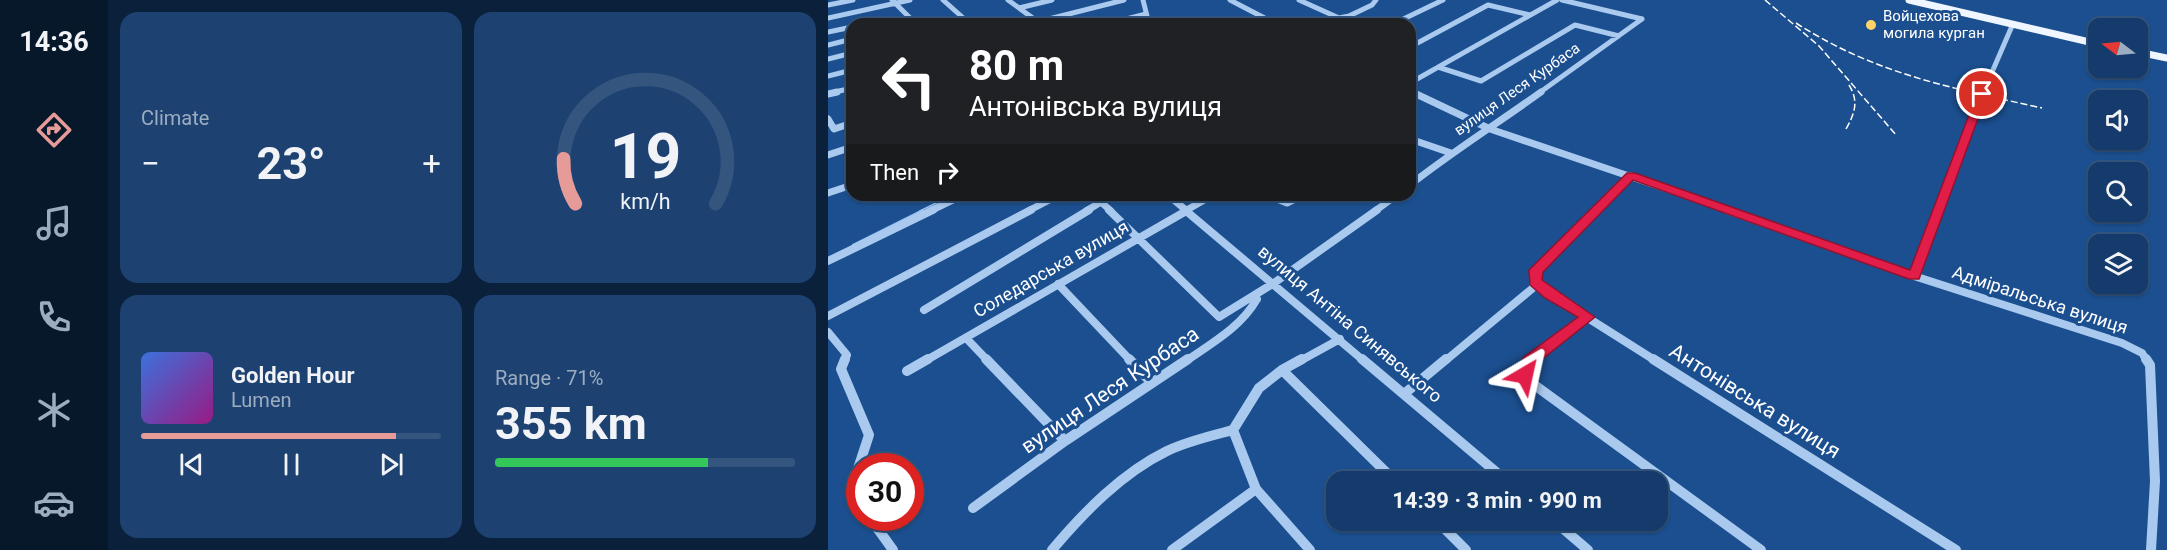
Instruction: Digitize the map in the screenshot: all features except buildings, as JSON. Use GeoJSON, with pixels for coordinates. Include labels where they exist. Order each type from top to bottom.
{"type":"FeatureCollection","features":[{"type":"Feature","properties":{"kind":"main road"},"geometry":{"type":"LineString","coordinates":[[1909,0],[2012,26],[2088,42]]}},
{"type":"Feature","properties":{"kind":"main road"},"geometry":{"type":"LineString","coordinates":[[2148,54],[2167,58]]}},
{"type":"Feature","properties":{"kind":"street"},"geometry":{"type":"LineString","coordinates":[[828,5],[853,0]]}},
{"type":"Feature","properties":{"kind":"street"},"geometry":{"type":"LineString","coordinates":[[828,18],[910,0]]}},
{"type":"Feature","properties":{"kind":"street"},"geometry":{"type":"LineString","coordinates":[[943,0],[963,18]]}},
{"type":"Feature","properties":{"kind":"street"},"geometry":{"type":"LineString","coordinates":[[1008,0],[1033,18]]}},
{"type":"Feature","properties":{"kind":"street"},"geometry":{"type":"LineString","coordinates":[[1019,8],[1053,0]]}},
{"type":"Feature","properties":{"kind":"street"},"geometry":{"type":"LineString","coordinates":[[1058,18],[1124,0]]}},
{"type":"Feature","properties":{"kind":"street"},"geometry":{"type":"LineString","coordinates":[[1143,0],[1147,18]]}},
{"type":"Feature","properties":{"kind":"street"},"geometry":{"type":"LineString","coordinates":[[1230,0],[1264,18]]}},
{"type":"Feature","properties":{"kind":"street"},"geometry":{"type":"LineString","coordinates":[[1299,0],[1339,18],[1349,16]]}},
{"type":"Feature","properties":{"kind":"street"},"geometry":{"type":"LineString","coordinates":[[1345,18],[1372,5],[1377,0]]}},
{"type":"Feature","properties":{"kind":"street"},"geometry":{"type":"LineString","coordinates":[[1406,18],[1443,0]]}},
{"type":"Feature","properties":{"kind":"street"},"geometry":{"type":"LineString","coordinates":[[1416,80],[1557,0]]}},
{"type":"Feature","properties":{"kind":"street","name":"вулиця Леся Курбаса"},"geometry":{"type":"LineString","coordinates":[[1416,180],[1451,153],[1490,129],[1642,19],[1562,0]]}},
{"type":"Feature","properties":{"kind":"street"},"geometry":{"type":"LineString","coordinates":[[893,2],[910,18]]}},
{"type":"Feature","properties":{"kind":"street"},"geometry":{"type":"LineString","coordinates":[[1416,43],[1488,5],[1530,15]]}},
{"type":"Feature","properties":{"kind":"street"},"geometry":{"type":"LineString","coordinates":[[1130,18],[1146,14]]}},
{"type":"Feature","properties":{"kind":"street"},"geometry":{"type":"LineString","coordinates":[[1438,68],[1481,81],[1575,25],[1619,36]]}},
{"type":"Feature","properties":{"kind":"street"},"geometry":{"type":"LineString","coordinates":[[1914,276],[1978,106],[2012,26]]}},
{"type":"Feature","properties":{"kind":"street"},"geometry":{"type":"LineString","coordinates":[[828,32],[846,28]]}},
{"type":"Feature","properties":{"kind":"street"},"geometry":{"type":"LineString","coordinates":[[828,45],[846,40]]}},
{"type":"Feature","properties":{"kind":"street"},"geometry":{"type":"LineString","coordinates":[[828,58],[846,54]]}},
{"type":"Feature","properties":{"kind":"street"},"geometry":{"type":"LineString","coordinates":[[828,76],[846,72]]}},
{"type":"Feature","properties":{"kind":"street"},"geometry":{"type":"LineString","coordinates":[[828,94],[846,90]]}},
{"type":"Feature","properties":{"kind":"street","name":"Адміральська вулиця"},"geometry":{"type":"LineString","coordinates":[[1416,94],[1490,129],[1914,276],[2122,343],[2142,353],[2150,365],[2157,467],[2156,509],[2151,550]]}},
{"type":"Feature","properties":{"kind":"street"},"geometry":{"type":"LineString","coordinates":[[828,119],[834,129],[846,125]]}},
{"type":"Feature","properties":{"kind":"street"},"geometry":{"type":"LineString","coordinates":[[1416,141],[1451,153]]}},
{"type":"Feature","properties":{"kind":"street"},"geometry":{"type":"LineString","coordinates":[[828,155],[846,149]]}},
{"type":"Feature","properties":{"kind":"street"},"geometry":{"type":"LineString","coordinates":[[1404,394],[1533,288],[1536,270],[1631,176]]}},
{"type":"Feature","properties":{"kind":"street"},"geometry":{"type":"LineString","coordinates":[[828,193],[846,187]]}},
{"type":"Feature","properties":{"kind":"street"},"geometry":{"type":"LineString","coordinates":[[828,261],[951,201]]}},
{"type":"Feature","properties":{"kind":"street"},"geometry":{"type":"LineString","coordinates":[[828,316],[928,261],[1047,201]]}},
{"type":"Feature","properties":{"kind":"street","name":"вулиця Антіна Синявського"},"geometry":{"type":"LineString","coordinates":[[1175,201],[1495,471]]}},
{"type":"Feature","properties":{"kind":"street","name":"Соледарська вулиця"},"geometry":{"type":"LineString","coordinates":[[907,371],[1202,201]]}},
{"type":"Feature","properties":{"kind":"street","name":"вулиця Леся Курбаса"},"geometry":{"type":"LineString","coordinates":[[1139,237],[1173,276],[1219,317],[1274,283],[1389,201]]}},
{"type":"Feature","properties":{"kind":"street"},"geometry":{"type":"LineString","coordinates":[[924,310],[1101,202],[1139,237]]}},
{"type":"Feature","properties":{"kind":"street","name":"Антонівська вулиця"},"geometry":{"type":"LineString","coordinates":[[1535,282],[1550,294],[1956,550]]}},
{"type":"Feature","properties":{"kind":"street"},"geometry":{"type":"LineString","coordinates":[[1058,284],[1152,383]]}},
{"type":"Feature","properties":{"kind":"street","name":"вулиця Леся Курбаса"},"geometry":{"type":"LineString","coordinates":[[973,508],[1065,441],[1230,331],[1251,310],[1257,299],[1254,296]]}},
{"type":"Feature","properties":{"kind":"street"},"geometry":{"type":"LineString","coordinates":[[1588,317],[1530,361],[1523,370],[1529,381],[1761,550]]}},
{"type":"Feature","properties":{"kind":"street"},"geometry":{"type":"LineString","coordinates":[[828,332],[847,355],[841,369],[869,435],[863,453]]}},
{"type":"Feature","properties":{"kind":"street"},"geometry":{"type":"LineString","coordinates":[[966,338],[1065,441]]}},
{"type":"Feature","properties":{"kind":"street"},"geometry":{"type":"LineString","coordinates":[[1052,550],[1078,519],[1129,476],[1160,454],[1233,430],[1259,388],[1282,370],[1341,339]]}},
{"type":"Feature","properties":{"kind":"street"},"geometry":{"type":"LineString","coordinates":[[1282,370],[1385,471]]}},
{"type":"Feature","properties":{"kind":"street"},"geometry":{"type":"LineString","coordinates":[[1233,430],[1256,489],[1310,550]]}},
{"type":"Feature","properties":{"kind":"street"},"geometry":{"type":"LineString","coordinates":[[1172,550],[1256,489]]}},
{"type":"Feature","properties":{"kind":"street"},"geometry":{"type":"LineString","coordinates":[[879,531],[892,550]]}},
{"type":"Feature","properties":{"kind":"street"},"geometry":{"type":"LineString","coordinates":[[1447,531],[1466,550]]}},
{"type":"Feature","properties":{"kind":"street"},"geometry":{"type":"LineString","coordinates":[[1566,531],[1588,550]]}},
{"type":"Feature","properties":{"kind":"waterway"},"geometry":{"type":"LineString","coordinates":[[920,211],[940,201]]}},
{"type":"Feature","properties":{"kind":"waterway"},"geometry":{"type":"LineString","coordinates":[[853,245],[923,210]]}},
{"type":"Feature","properties":{"kind":"railway"},"geometry":{"type":"LineString","coordinates":[[1765,0],[1819,46],[1897,136]]}},
{"type":"Feature","properties":{"kind":"railway"},"geometry":{"type":"LineString","coordinates":[[1796,23],[1855,55],[1885,67],[1945,86],[2042,108]]}},
{"type":"Feature","properties":{"kind":"railway"},"geometry":{"type":"LineString","coordinates":[[1846,129],[1855,107],[1854,96],[1849,85]]}},
{"type":"Feature","properties":{"kind":"place","name":"Войцехова могила курган"},"geometry":{"type":"Point","coordinates":[1871,25]}},
{"type":"Feature","properties":{"kind":"route"},"geometry":{"type":"LineString","coordinates":[[1525,375],[1523,370],[1530,361],[1588,317],[1535,282],[1536,270],[1631,176],[1914,276],[1982,94]]}}]}
